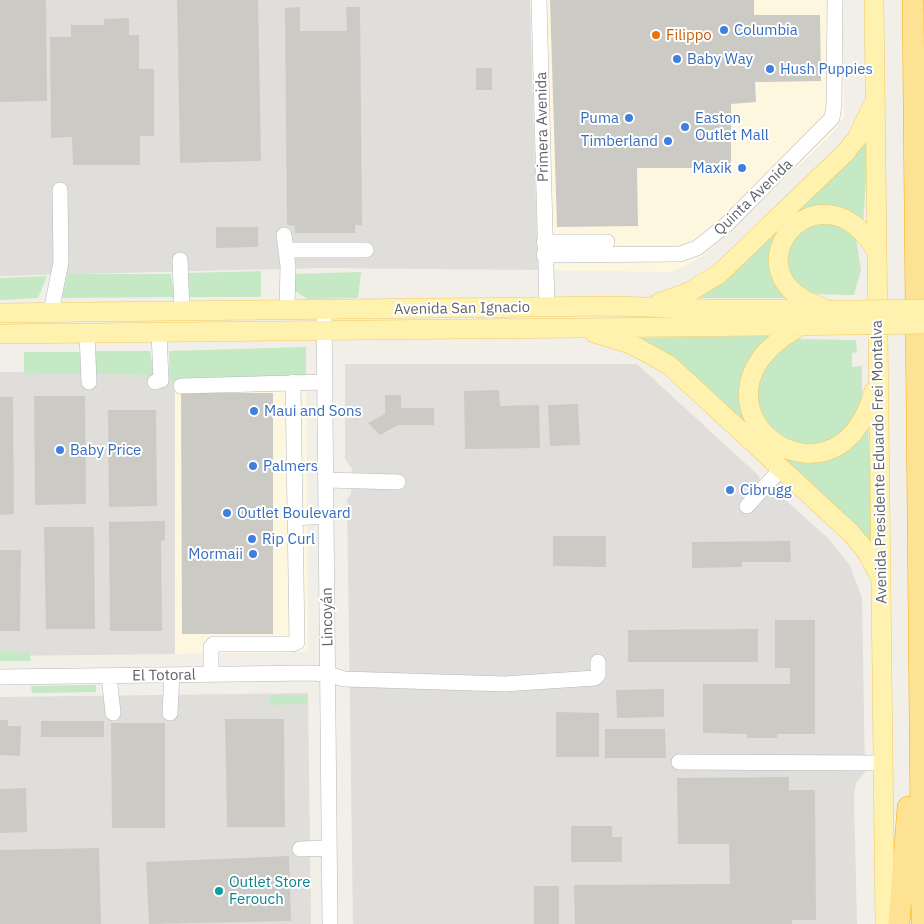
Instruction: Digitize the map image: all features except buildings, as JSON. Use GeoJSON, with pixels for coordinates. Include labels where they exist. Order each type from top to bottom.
{"type":"FeatureCollection","features":[{"type":"Feature","properties":{"kind":"highway"},"geometry":{"type":"LineString","coordinates":[[913,0],[922,924]]}},
{"type":"Feature","properties":{"kind":"highway"},"geometry":{"type":"LineString","coordinates":[[899,924],[920,692]]}},
{"type":"Feature","properties":{"kind":"main road","name":"Avenida Presidente Eduardo Frei Montalva"},"geometry":{"type":"LineString","coordinates":[[874,0],[885,924]]}},
{"type":"Feature","properties":{"kind":"main road"},"geometry":{"type":"LineString","coordinates":[[646,306],[689,292],[710,281],[728,267],[852,146],[866,122],[875,97]]}},
{"type":"Feature","properties":{"kind":"main road"},"geometry":{"type":"LineString","coordinates":[[829,310],[796,296],[782,280],[779,252],[788,232],[799,222],[811,217],[822,214],[836,216],[858,228],[876,250]]}},
{"type":"Feature","properties":{"kind":"main road"},"geometry":{"type":"LineString","coordinates":[[611,306],[616,317],[611,327]]}},
{"type":"Feature","properties":{"kind":"main road","name":"Avenida San Ignacio"},"geometry":{"type":"LineString","coordinates":[[0,313],[646,306],[708,310],[829,310],[852,318],[924,324]]}},
{"type":"Feature","properties":{"kind":"main road","name":"Avenida San Ignacio"},"geometry":{"type":"LineString","coordinates":[[0,334],[579,327],[799,327],[924,309]]}},
{"type":"Feature","properties":{"kind":"main road"},"geometry":{"type":"LineString","coordinates":[[244,331],[249,319],[245,311]]}},
{"type":"Feature","properties":{"kind":"main road"},"geometry":{"type":"LineString","coordinates":[[579,327],[633,345],[669,365],[857,540],[881,578]]}},
{"type":"Feature","properties":{"kind":"main road"},"geometry":{"type":"LineString","coordinates":[[799,327],[766,350],[756,362],[750,378],[749,402],[754,418],[763,433],[777,444],[792,451],[808,453],[825,452],[840,446],[853,435],[864,418],[878,375]]}},
{"type":"Feature","properties":{"kind":"street","name":"Primera Avenida"},"geometry":{"type":"LineString","coordinates":[[539,0],[547,307]]}},
{"type":"Feature","properties":{"kind":"street","name":"Quinta Avenida"},"geometry":{"type":"LineString","coordinates":[[544,248],[680,254],[696,248],[727,224],[832,118],[834,106],[835,0]]}},
{"type":"Feature","properties":{"kind":"street"},"geometry":{"type":"LineString","coordinates":[[51,312],[61,262],[60,190]]}},
{"type":"Feature","properties":{"kind":"street"},"geometry":{"type":"LineString","coordinates":[[544,248],[607,242]]}},
{"type":"Feature","properties":{"kind":"street"},"geometry":{"type":"LineString","coordinates":[[288,310],[286,243],[366,250]]}},
{"type":"Feature","properties":{"kind":"street"},"geometry":{"type":"LineString","coordinates":[[180,260],[182,311]]}},
{"type":"Feature","properties":{"kind":"street","name":"Lincoyán"},"geometry":{"type":"LineString","coordinates":[[324,310],[330,924]]}},
{"type":"Feature","properties":{"kind":"street"},"geometry":{"type":"LineString","coordinates":[[155,382],[161,380],[159,332]]}},
{"type":"Feature","properties":{"kind":"street"},"geometry":{"type":"LineString","coordinates":[[87,333],[89,382]]}},
{"type":"Feature","properties":{"kind":"street"},"geometry":{"type":"LineString","coordinates":[[211,674],[211,647],[214,644],[293,644],[297,642],[293,382]]}},
{"type":"Feature","properties":{"kind":"street"},"geometry":{"type":"LineString","coordinates":[[181,386],[325,382]]}},
{"type":"Feature","properties":{"kind":"street"},"geometry":{"type":"LineString","coordinates":[[747,506],[781,469]]}},
{"type":"Feature","properties":{"kind":"street"},"geometry":{"type":"LineString","coordinates":[[326,480],[398,482]]}},
{"type":"Feature","properties":{"kind":"street"},"geometry":{"type":"LineString","coordinates":[[294,518],[326,516]]}},
{"type":"Feature","properties":{"kind":"street","name":"El Totoral"},"geometry":{"type":"LineString","coordinates":[[0,677],[328,674],[344,679],[506,684],[595,678],[598,675],[598,662]]}},
{"type":"Feature","properties":{"kind":"street"},"geometry":{"type":"LineString","coordinates":[[170,713],[172,675]]}},
{"type":"Feature","properties":{"kind":"street"},"geometry":{"type":"LineString","coordinates":[[109,676],[113,713]]}},
{"type":"Feature","properties":{"kind":"street"},"geometry":{"type":"LineString","coordinates":[[678,762],[883,763]]}},
{"type":"Feature","properties":{"kind":"street"},"geometry":{"type":"LineString","coordinates":[[300,849],[330,848]]}},
{"type":"Feature","properties":{"kind":"shaded area"},"geometry":{"type":"Polygon","coordinates":[[[0,0],[530,0],[538,270],[319,268],[0,276],[0,0]]]}},
{"type":"Feature","properties":{"kind":"shaded area","name":"Easton Outlet Mall"},"geometry":{"type":"Polygon","coordinates":[[[530,0],[842,0],[844,117],[829,137],[705,254],[687,265],[670,272],[538,270],[530,0]]]}},
{"type":"Feature","properties":{"kind":"shaded area"},"geometry":{"type":"Polygon","coordinates":[[[345,364],[637,364],[759,476],[760,481],[771,493],[779,494],[830,540],[850,566],[862,598],[865,772],[856,783],[854,797],[857,924],[353,924],[347,499],[351,494],[352,469],[345,459],[345,364]]]}},
{"type":"Feature","properties":{"kind":"shaded area"},"geometry":{"type":"Polygon","coordinates":[[[306,368],[308,652],[175,654],[175,370],[306,368]]]}},
{"type":"Feature","properties":{"kind":"shaded area"},"geometry":{"type":"Polygon","coordinates":[[[175,370],[175,654],[0,656],[0,372],[175,370]]]}},
{"type":"Feature","properties":{"kind":"shaded area"},"geometry":{"type":"Polygon","coordinates":[[[308,693],[311,924],[0,924],[0,697],[308,693]]]}},
{"type":"Feature","properties":{"kind":"green space"},"geometry":{"type":"Polygon","coordinates":[[[869,133],[863,225],[805,210],[777,280],[786,298],[698,298],[697,295],[869,133]]]}},
{"type":"Feature","properties":{"kind":"green space"},"geometry":{"type":"Polygon","coordinates":[[[811,222],[839,224],[856,238],[861,270],[854,295],[811,294],[788,275],[788,247],[811,222]]]}},
{"type":"Feature","properties":{"kind":"green space"},"geometry":{"type":"Polygon","coordinates":[[[261,271],[261,297],[187,297],[186,273],[261,271]]]}},
{"type":"Feature","properties":{"kind":"green space"},"geometry":{"type":"Polygon","coordinates":[[[361,272],[358,298],[307,299],[294,290],[294,274],[361,272]]]}},
{"type":"Feature","properties":{"kind":"green space"},"geometry":{"type":"Polygon","coordinates":[[[67,274],[171,274],[174,297],[62,298],[67,274]]]}},
{"type":"Feature","properties":{"kind":"green space"},"geometry":{"type":"Polygon","coordinates":[[[47,276],[38,298],[0,300],[0,278],[47,276]]]}},
{"type":"Feature","properties":{"kind":"green space"},"geometry":{"type":"Polygon","coordinates":[[[770,336],[758,347],[745,370],[741,389],[763,442],[782,455],[807,461],[828,458],[851,447],[868,428],[874,554],[631,338],[770,336]]]}},
{"type":"Feature","properties":{"kind":"green space"},"geometry":{"type":"Polygon","coordinates":[[[793,339],[856,340],[857,352],[852,353],[852,367],[862,366],[862,404],[856,425],[824,449],[778,440],[756,409],[756,373],[793,339]]]}},
{"type":"Feature","properties":{"kind":"green space"},"geometry":{"type":"Polygon","coordinates":[[[306,347],[306,379],[170,381],[169,351],[306,347]]]}},
{"type":"Feature","properties":{"kind":"green space"},"geometry":{"type":"Polygon","coordinates":[[[95,351],[150,351],[154,375],[95,374],[95,351]]]}},
{"type":"Feature","properties":{"kind":"green space"},"geometry":{"type":"Polygon","coordinates":[[[24,352],[81,352],[81,374],[24,373],[24,352]]]}},
{"type":"Feature","properties":{"kind":"green space"},"geometry":{"type":"Polygon","coordinates":[[[0,652],[29,652],[31,661],[0,661],[0,652]]]}},
{"type":"Feature","properties":{"kind":"green space"},"geometry":{"type":"Polygon","coordinates":[[[96,685],[96,692],[32,693],[31,686],[96,685]]]}},
{"type":"Feature","properties":{"kind":"green space"},"geometry":{"type":"Polygon","coordinates":[[[270,695],[307,695],[307,704],[270,705],[270,695]]]}},
{"type":"Feature","properties":{"kind":"place","name":"Columbia"},"geometry":{"type":"Point","coordinates":[724,30]}},
{"type":"Feature","properties":{"kind":"place","name":"Filippo"},"geometry":{"type":"Point","coordinates":[656,35]}},
{"type":"Feature","properties":{"kind":"place","name":"Baby Way"},"geometry":{"type":"Point","coordinates":[677,59]}},
{"type":"Feature","properties":{"kind":"place","name":"Hush Puppies"},"geometry":{"type":"Point","coordinates":[770,69]}},
{"type":"Feature","properties":{"kind":"place","name":"Puma"},"geometry":{"type":"Point","coordinates":[629,118]}},
{"type":"Feature","properties":{"kind":"place","name":"Easton Outlet Mall"},"geometry":{"type":"Point","coordinates":[685,127]}},
{"type":"Feature","properties":{"kind":"place","name":"Timberland"},"geometry":{"type":"Point","coordinates":[668,141]}},
{"type":"Feature","properties":{"kind":"place","name":"Maxik"},"geometry":{"type":"Point","coordinates":[742,168]}},
{"type":"Feature","properties":{"kind":"place","name":"Maui and Sons"},"geometry":{"type":"Point","coordinates":[254,411]}},
{"type":"Feature","properties":{"kind":"place","name":"Baby Price"},"geometry":{"type":"Point","coordinates":[60,450]}},
{"type":"Feature","properties":{"kind":"place","name":"Palmers"},"geometry":{"type":"Point","coordinates":[253,466]}},
{"type":"Feature","properties":{"kind":"place","name":"Cibrugg"},"geometry":{"type":"Point","coordinates":[730,490]}},
{"type":"Feature","properties":{"kind":"place","name":"Outlet Boulevard"},"geometry":{"type":"Point","coordinates":[227,513]}},
{"type":"Feature","properties":{"kind":"place","name":"Rip Curl"},"geometry":{"type":"Point","coordinates":[252,539]}},
{"type":"Feature","properties":{"kind":"place","name":"Mormaii"},"geometry":{"type":"Point","coordinates":[253,554]}},
{"type":"Feature","properties":{"kind":"place","name":"Outlet Store Ferouch"},"geometry":{"type":"Point","coordinates":[219,891]}}]}
